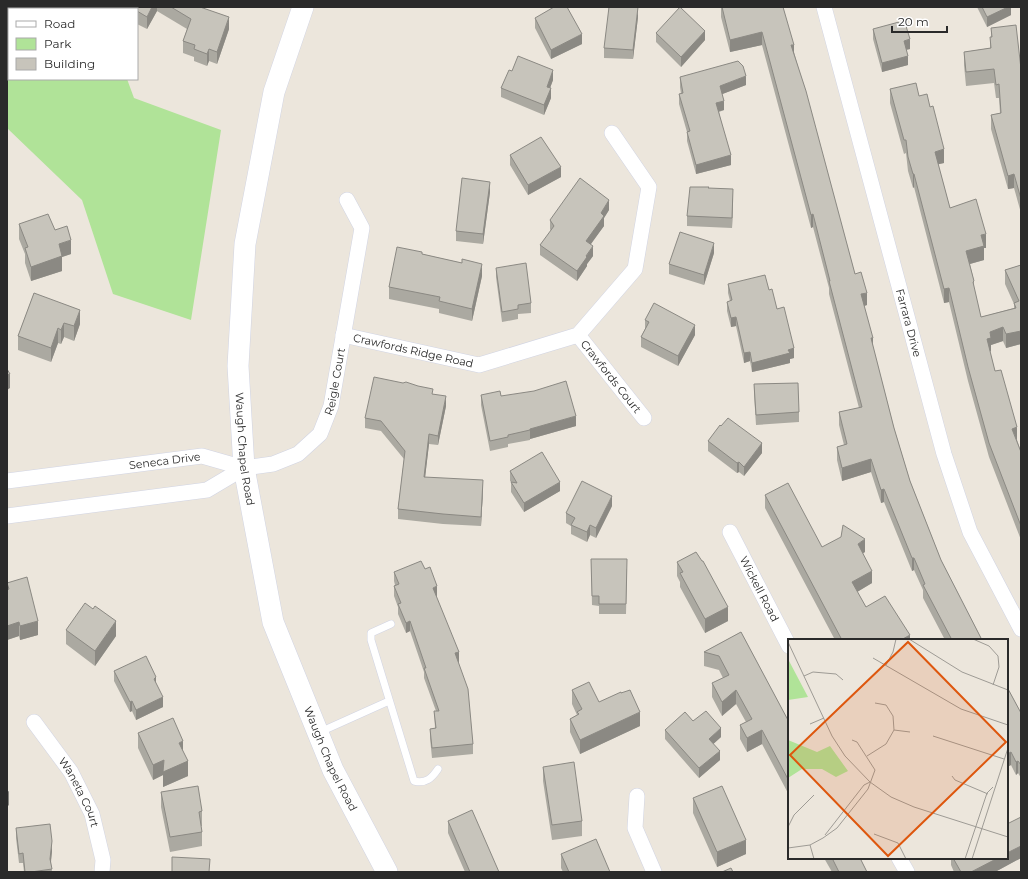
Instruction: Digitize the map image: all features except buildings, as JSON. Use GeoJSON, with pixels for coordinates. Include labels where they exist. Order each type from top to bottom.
{"type":"FeatureCollection","features":[{"type":"Feature","properties":{"kind":"main road","name":"Waugh Chapel Road"},"geometry":{"type":"LineString","coordinates":[[303,7],[274,92],[245,244],[238,366],[244,468],[273,622],[333,770],[387,872]]}},
{"type":"Feature","properties":{"kind":"street","name":"Farrara Drive"},"geometry":{"type":"LineString","coordinates":[[826,8],[944,454],[970,532],[1021,629]]}},
{"type":"Feature","properties":{"kind":"street"},"geometry":{"type":"LineString","coordinates":[[578,335],[635,269],[649,187],[612,132]]}},
{"type":"Feature","properties":{"kind":"street","name":"Reigle Court"},"geometry":{"type":"LineString","coordinates":[[244,468],[273,464],[298,454],[320,434],[331,406],[362,228],[347,200]]}},
{"type":"Feature","properties":{"kind":"street","name":"Crawfords Ridge Road"},"geometry":{"type":"LineString","coordinates":[[343,336],[479,365],[578,335]]}},
{"type":"Feature","properties":{"kind":"street","name":"Crawfords Court"},"geometry":{"type":"LineString","coordinates":[[578,335],[644,418]]}},
{"type":"Feature","properties":{"kind":"street","name":"Seneca Drive"},"geometry":{"type":"LineString","coordinates":[[7,481],[202,456],[244,468]]}},
{"type":"Feature","properties":{"kind":"street"},"geometry":{"type":"LineString","coordinates":[[7,516],[207,490],[244,468]]}},
{"type":"Feature","properties":{"kind":"street","name":"Wickell Road"},"geometry":{"type":"LineString","coordinates":[[730,532],[788,644]]}},
{"type":"Feature","properties":{"kind":"street","name":"Waneta Court"},"geometry":{"type":"LineString","coordinates":[[34,722],[71,772],[92,814],[103,860],[102,872]]}},
{"type":"Feature","properties":{"kind":"street"},"geometry":{"type":"LineString","coordinates":[[636,796],[635,828],[654,872]]}},
{"type":"Feature","properties":{"kind":"street"},"geometry":{"type":"LineString","coordinates":[[900,859],[907,872]]}},
{"type":"Feature","properties":{"kind":"lane"},"geometry":{"type":"LineString","coordinates":[[391,624],[371,633],[370,640],[414,781],[420,783],[432,778],[438,769]]}},
{"type":"Feature","properties":{"kind":"lane"},"geometry":{"type":"LineString","coordinates":[[318,732],[389,701]]}},
{"type":"Feature","properties":{"kind":"green space"},"geometry":{"type":"Polygon","coordinates":[[[7,7],[100,7],[8,8],[8,80],[127,80],[134,98],[221,130],[191,320],[113,294],[82,200],[7,128],[7,7]]]}}]}
